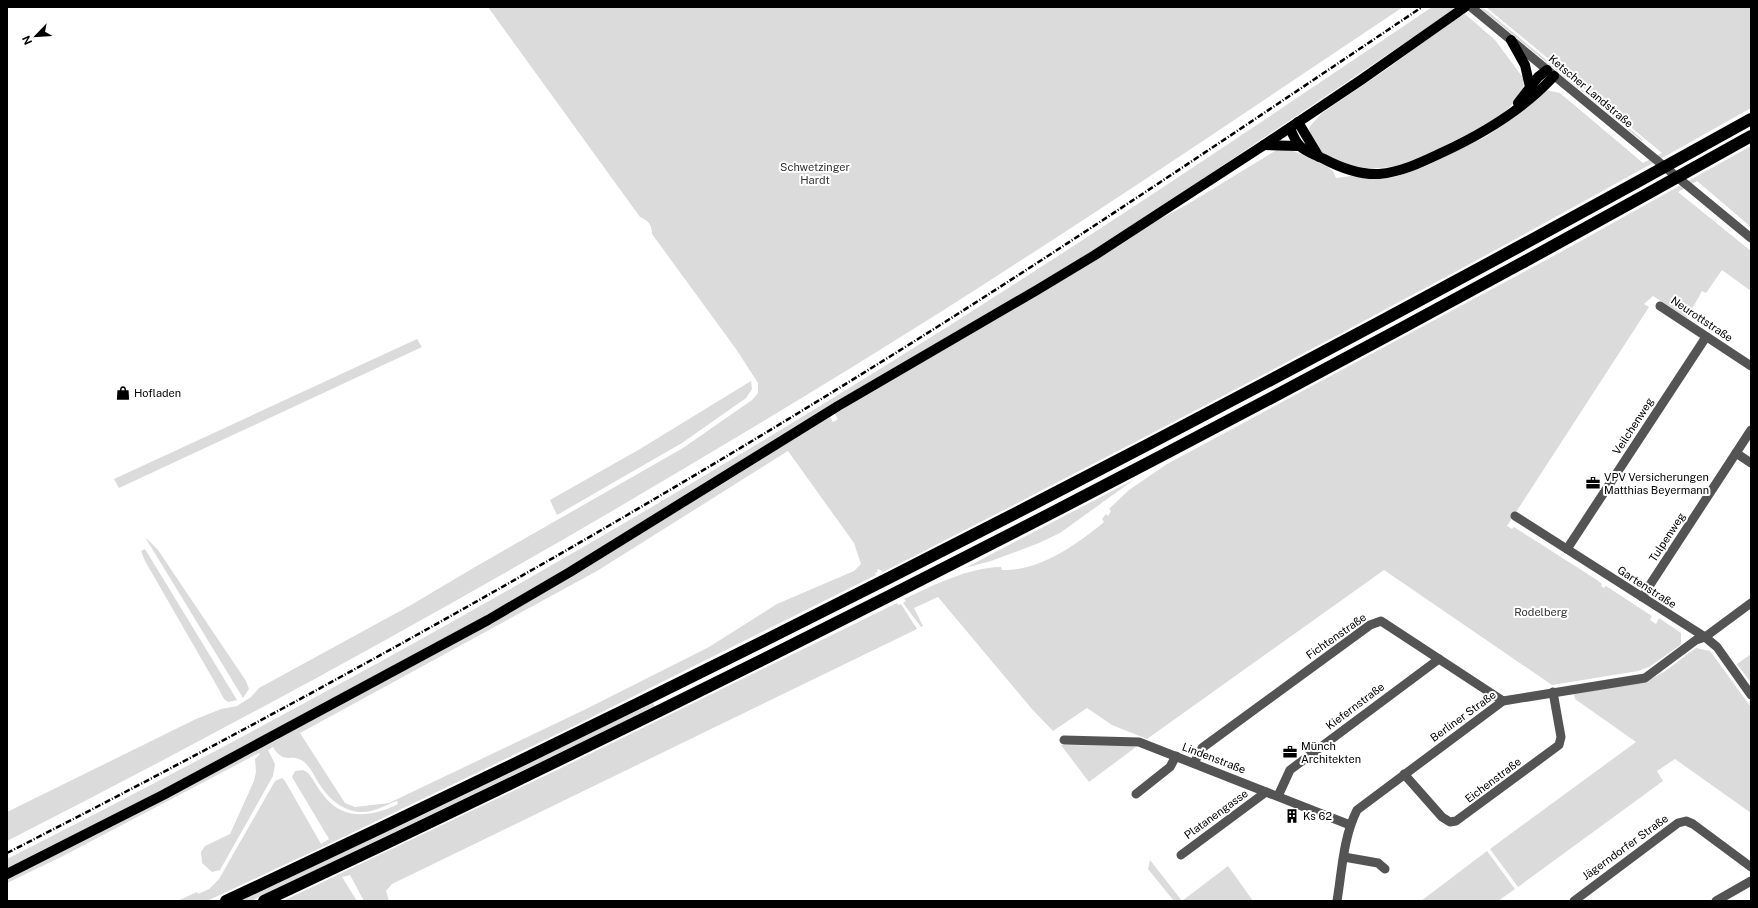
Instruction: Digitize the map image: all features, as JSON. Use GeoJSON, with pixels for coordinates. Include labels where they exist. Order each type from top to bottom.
{"type":"FeatureCollection","features":[{"type":"Feature","properties":{"kind":"highway"},"geometry":{"type":"LineString","coordinates":[[226,901],[478,782],[885,580],[1337,346],[1648,177],[1751,119]]}},
{"type":"Feature","properties":{"kind":"highway"},"geometry":{"type":"LineString","coordinates":[[264,901],[604,738],[895,593],[1176,448],[1358,351],[1751,136]]}},
{"type":"Feature","properties":{"kind":"main road"},"geometry":{"type":"LineString","coordinates":[[7,874],[163,795],[527,598],[838,406],[1050,282],[1186,197],[1470,8]]}},
{"type":"Feature","properties":{"kind":"main road"},"geometry":{"type":"LineString","coordinates":[[1511,40],[1527,69],[1530,87]]}},
{"type":"Feature","properties":{"kind":"main road"},"geometry":{"type":"LineString","coordinates":[[1264,145],[1298,146],[1333,164],[1363,173],[1379,174],[1401,170],[1428,160],[1475,137],[1523,104],[1551,73]]}},
{"type":"Feature","properties":{"kind":"main road"},"geometry":{"type":"LineString","coordinates":[[1511,112],[1538,77],[1551,73]]}},
{"type":"Feature","properties":{"kind":"main road"},"geometry":{"type":"LineString","coordinates":[[1294,125],[1298,146]]}},
{"type":"Feature","properties":{"kind":"main road"},"geometry":{"type":"LineString","coordinates":[[1294,125],[1319,157]]}},
{"type":"Feature","properties":{"kind":"street","name":"Ketscher Landstraße"},"geometry":{"type":"LineString","coordinates":[[1470,8],[1511,40],[1751,238]]}},
{"type":"Feature","properties":{"kind":"street","name":"Neurottstraße"},"geometry":{"type":"LineString","coordinates":[[1660,306],[1751,366]]}},
{"type":"Feature","properties":{"kind":"street","name":"Veilchenweg"},"geometry":{"type":"LineString","coordinates":[[1567,549],[1706,337]]}},
{"type":"Feature","properties":{"kind":"street","name":"Tulpenweg"},"geometry":{"type":"LineString","coordinates":[[1642,597],[1751,430]]}},
{"type":"Feature","properties":{"kind":"street"},"geometry":{"type":"LineString","coordinates":[[1736,453],[1751,463]]}},
{"type":"Feature","properties":{"kind":"street","name":"Gartenstraße"},"geometry":{"type":"LineString","coordinates":[[1515,516],[1705,637],[1717,647],[1751,695]]}},
{"type":"Feature","properties":{"kind":"street","name":"Berliner Straße"},"geometry":{"type":"LineString","coordinates":[[1337,901],[1350,825],[1357,810],[1503,701],[1645,678],[1696,640],[1705,637],[1751,603]]}},
{"type":"Feature","properties":{"kind":"street","name":"Fichtenstraße"},"geometry":{"type":"LineString","coordinates":[[1194,763],[1202,748],[1370,625],[1380,621],[1503,701]]}},
{"type":"Feature","properties":{"kind":"street","name":"Kiefernstraße"},"geometry":{"type":"LineString","coordinates":[[1278,796],[1290,770],[1439,659]]}},
{"type":"Feature","properties":{"kind":"street","name":"Eichenstraße"},"geometry":{"type":"LineString","coordinates":[[1404,774],[1442,817],[1450,822],[1456,821],[1559,745],[1561,737],[1553,692]]}},
{"type":"Feature","properties":{"kind":"street","name":"Lindenstraße"},"geometry":{"type":"LineString","coordinates":[[1064,740],[1138,742],[1350,825]]}},
{"type":"Feature","properties":{"kind":"street"},"geometry":{"type":"LineString","coordinates":[[1136,794],[1170,767],[1176,756]]}},
{"type":"Feature","properties":{"kind":"street","name":"Platanengasse"},"geometry":{"type":"LineString","coordinates":[[1181,855],[1266,792]]}},
{"type":"Feature","properties":{"kind":"street","name":"Jägerndorfer Straße"},"geometry":{"type":"LineString","coordinates":[[1574,901],[1678,823],[1686,822],[1693,824],[1751,867]]}},
{"type":"Feature","properties":{"kind":"street"},"geometry":{"type":"LineString","coordinates":[[1344,857],[1378,863],[1386,869]]}},
{"type":"Feature","properties":{"kind":"street"},"geometry":{"type":"LineString","coordinates":[[1716,901],[1751,881]]}},
{"type":"Feature","properties":{"kind":"green space","name":"Schwetzinger Hardt"},"geometry":{"type":"Polygon","coordinates":[[[488,7],[1403,7],[1056,238],[939,313],[711,453],[479,588],[362,653],[126,780],[7,841],[7,812],[196,719],[221,709],[237,706],[251,697],[259,688],[411,605],[683,448],[752,400],[758,393],[758,383],[736,349],[652,234],[649,223],[640,217],[488,7]]]}},
{"type":"Feature","properties":{"kind":"green space"},"geometry":{"type":"Polygon","coordinates":[[[1432,7],[1458,7],[1124,232],[527,593],[233,753],[7,870],[7,859],[340,684],[558,562],[666,499],[880,369],[1089,236],[1432,7]]]}},
{"type":"Feature","properties":{"kind":"green space"},"geometry":{"type":"Polygon","coordinates":[[[1479,7],[1486,10],[1643,140],[1642,141],[1479,7]]]}},
{"type":"Feature","properties":{"kind":"green space"},"geometry":{"type":"Polygon","coordinates":[[[1486,7],[1751,7],[1751,108],[1428,287],[1211,402],[883,572],[878,569],[878,572],[875,573],[876,575],[576,725],[207,901],[177,901],[197,892],[198,894],[209,889],[219,879],[275,781],[282,778],[285,781],[321,844],[329,839],[292,777],[295,771],[303,770],[308,773],[332,804],[340,810],[349,813],[368,814],[378,812],[398,804],[397,801],[378,809],[363,812],[341,806],[324,791],[309,767],[304,762],[299,759],[281,756],[273,747],[268,750],[275,764],[273,776],[220,870],[212,872],[202,863],[201,852],[205,846],[230,834],[254,781],[256,772],[255,759],[260,754],[259,753],[65,855],[7,883],[7,879],[279,739],[820,421],[821,422],[830,417],[833,422],[838,419],[835,414],[845,408],[844,407],[1004,315],[1158,220],[1188,204],[1275,151],[1285,148],[1304,155],[1328,167],[1333,171],[1336,178],[1351,176],[1379,179],[1395,177],[1428,165],[1487,136],[1546,90],[1560,93],[1643,163],[1662,153],[1486,7]],[[788,451],[597,571],[300,733],[345,803],[355,807],[389,803],[586,709],[709,647],[777,604],[854,571],[861,564],[854,543],[788,451]]]}},
{"type":"Feature","properties":{"kind":"green space"},"geometry":{"type":"Polygon","coordinates":[[[1465,14],[1495,40],[1524,77],[1524,86],[1513,104],[1481,129],[1406,164],[1365,168],[1345,164],[1335,160],[1319,149],[1309,130],[1310,126],[1322,113],[1387,69],[1453,20],[1465,14]]]}},
{"type":"Feature","properties":{"kind":"green space","name":"Rodelberg"},"geometry":{"type":"Polygon","coordinates":[[[1751,146],[1751,227],[1697,181],[1678,192],[1751,251],[1751,291],[1722,270],[1706,293],[1702,291],[1687,318],[1653,296],[1644,304],[1649,307],[1507,526],[1512,529],[1514,527],[1597,580],[1604,588],[1606,586],[1652,616],[1650,620],[1656,624],[1659,618],[1681,633],[1681,644],[1649,667],[1638,671],[1552,685],[1384,570],[1147,739],[1112,725],[1087,708],[1053,731],[1031,708],[938,597],[914,608],[923,626],[921,627],[903,603],[906,601],[904,599],[963,574],[988,568],[1001,567],[1002,570],[1016,569],[1029,566],[1057,555],[1082,539],[1104,522],[1102,519],[1106,514],[1108,516],[1111,511],[1109,509],[1129,490],[1167,464],[1559,253],[1751,146]]]}},
{"type":"Feature","properties":{"kind":"green space"},"geometry":{"type":"Polygon","coordinates":[[[417,339],[422,347],[119,488],[114,479],[417,339]]]}},
{"type":"Feature","properties":{"kind":"green space"},"geometry":{"type":"Polygon","coordinates":[[[751,381],[752,389],[746,398],[682,443],[557,515],[550,500],[640,449],[751,381]]]}},
{"type":"Feature","properties":{"kind":"green space"},"geometry":{"type":"Polygon","coordinates":[[[1135,479],[1060,533],[1039,543],[991,561],[965,568],[1135,479]]]}},
{"type":"Feature","properties":{"kind":"green space"},"geometry":{"type":"Polygon","coordinates":[[[145,537],[158,550],[246,681],[249,689],[243,698],[145,537]]]}},
{"type":"Feature","properties":{"kind":"green space"},"geometry":{"type":"Polygon","coordinates":[[[145,549],[237,700],[228,702],[224,699],[145,561],[141,551],[145,549]]]}},
{"type":"Feature","properties":{"kind":"green space"},"geometry":{"type":"Polygon","coordinates":[[[897,603],[898,605],[901,604],[917,629],[392,884],[386,891],[389,901],[364,901],[350,875],[342,877],[357,901],[283,901],[553,772],[897,603]]]}},
{"type":"Feature","properties":{"kind":"green space"},"geometry":{"type":"Polygon","coordinates":[[[1696,648],[1710,651],[1751,707],[1751,813],[1675,759],[1657,771],[1663,781],[1518,887],[1490,849],[1636,742],[1575,699],[1574,694],[1647,681],[1664,672],[1696,648]]]}},
{"type":"Feature","properties":{"kind":"green space"},"geometry":{"type":"Polygon","coordinates":[[[1751,654],[1751,683],[1737,664],[1751,654]]]}},
{"type":"Feature","properties":{"kind":"green space"},"geometry":{"type":"Polygon","coordinates":[[[653,703],[655,707],[251,901],[240,901],[653,703]]]}},
{"type":"Feature","properties":{"kind":"green space"},"geometry":{"type":"Polygon","coordinates":[[[1061,745],[1131,746],[1136,747],[1089,782],[1061,745]]]}},
{"type":"Feature","properties":{"kind":"green space"},"geometry":{"type":"Polygon","coordinates":[[[1487,851],[1515,889],[1498,901],[1421,901],[1487,851]]]}},
{"type":"Feature","properties":{"kind":"green space"},"geometry":{"type":"Polygon","coordinates":[[[1150,860],[1182,901],[1174,901],[1148,869],[1150,860]]]}},
{"type":"Feature","properties":{"kind":"green space"},"geometry":{"type":"Polygon","coordinates":[[[1228,866],[1253,901],[1182,901],[1228,866]]]}},
{"type":"Feature","properties":{"kind":"railway"},"geometry":{"type":"LineString","coordinates":[[7,853],[127,791],[364,664],[482,598],[715,463],[831,393],[1005,284],[1185,166],[1422,7]]}},
{"type":"Feature","properties":{"kind":"place","name":"Hofladen"},"geometry":{"type":"Point","coordinates":[123,393]}},
{"type":"Feature","properties":{"kind":"place","name":"VPV Versicherungen Matthias Beyermann"},"geometry":{"type":"Point","coordinates":[1593,483]}},
{"type":"Feature","properties":{"kind":"place","name":"Münch Architekten"},"geometry":{"type":"Point","coordinates":[1290,752]}},
{"type":"Feature","properties":{"kind":"place","name":"Ks 62"},"geometry":{"type":"Point","coordinates":[1292,816]}}]}
